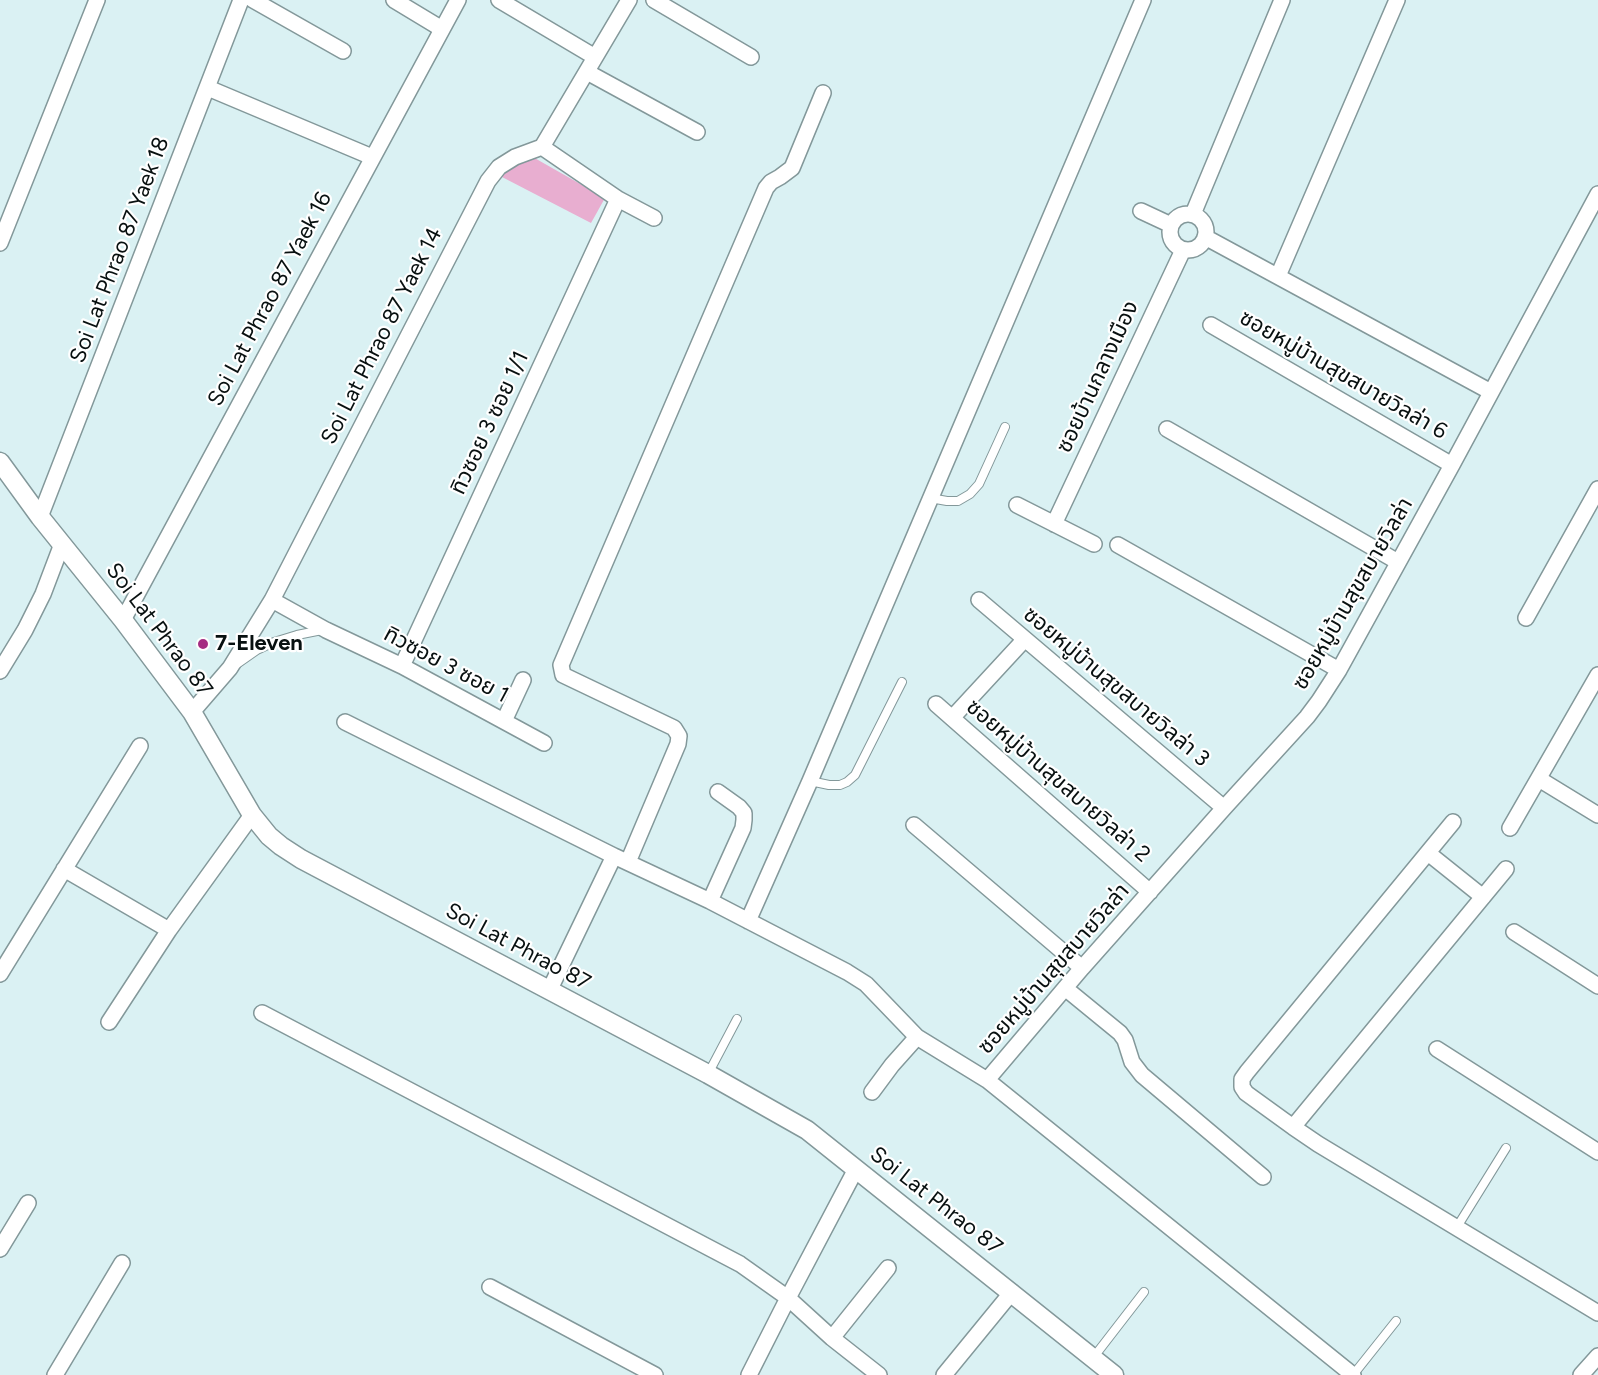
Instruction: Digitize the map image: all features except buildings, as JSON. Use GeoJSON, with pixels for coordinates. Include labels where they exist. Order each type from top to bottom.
{"type":"FeatureCollection","features":[{"type":"Feature","properties":{"kind":"street"},"geometry":{"type":"LineString","coordinates":[[0,243],[97,0]]}},
{"type":"Feature","properties":{"kind":"street","name":"Soi Lat Phrao 87 Yaek 18"},"geometry":{"type":"LineString","coordinates":[[40,517],[241,0]]}},
{"type":"Feature","properties":{"kind":"street"},"geometry":{"type":"LineString","coordinates":[[253,0],[343,51]]}},
{"type":"Feature","properties":{"kind":"street"},"geometry":{"type":"LineString","coordinates":[[394,0],[442,29]]}},
{"type":"Feature","properties":{"kind":"street","name":"Soi Lat Phrao 87 Yaek 16"},"geometry":{"type":"LineString","coordinates":[[123,620],[458,0]]}},
{"type":"Feature","properties":{"kind":"street"},"geometry":{"type":"LineString","coordinates":[[499,0],[595,57]]}},
{"type":"Feature","properties":{"kind":"street"},"geometry":{"type":"LineString","coordinates":[[629,0],[542,147],[618,199],[654,218]]}},
{"type":"Feature","properties":{"kind":"street"},"geometry":{"type":"LineString","coordinates":[[654,0],[751,57]]}},
{"type":"Feature","properties":{"kind":"street"},"geometry":{"type":"LineString","coordinates":[[748,921],[1143,0]]}},
{"type":"Feature","properties":{"kind":"street"},"geometry":{"type":"LineString","coordinates":[[1192,214],[1282,0]]}},
{"type":"Feature","properties":{"kind":"street"},"geometry":{"type":"LineString","coordinates":[[1278,276],[1397,0]]}},
{"type":"Feature","properties":{"kind":"street"},"geometry":{"type":"LineString","coordinates":[[587,72],[697,132]]}},
{"type":"Feature","properties":{"kind":"street"},"geometry":{"type":"LineString","coordinates":[[208,88],[372,157]]}},
{"type":"Feature","properties":{"kind":"street"},"geometry":{"type":"LineString","coordinates":[[549,991],[621,859],[678,744],[679,736],[674,728],[563,675],[561,665],[766,188],[792,168],[823,93]]}},
{"type":"Feature","properties":{"kind":"street","name":"Soi Lat Phrao 87 Yaek 14"},"geometry":{"type":"LineString","coordinates":[[192,712],[230,668],[272,600],[488,181],[500,167],[514,157],[542,147]]}},
{"type":"Feature","properties":{"kind":"street","name":"ซอยหมู่บ้านสุขสบายวิลล่า"},"geometry":{"type":"LineString","coordinates":[[987,1080],[1082,968],[1307,717],[1339,670],[1598,194]]}},
{"type":"Feature","properties":{"kind":"street","name":"ทิวซอย 3 ซอย 1/1"},"geometry":{"type":"LineString","coordinates":[[402,666],[618,199]]}},
{"type":"Feature","properties":{"kind":"street"},"geometry":{"type":"LineString","coordinates":[[1141,211],[1171,225]]}},
{"type":"Feature","properties":{"kind":"street"},"geometry":{"type":"LineString","coordinates":[[1192,214],[1204,223],[1205,237],[1197,248],[1183,250],[1171,240],[1171,225],[1180,216],[1192,214]]}},
{"type":"Feature","properties":{"kind":"street"},"geometry":{"type":"LineString","coordinates":[[1205,237],[1491,392]]}},
{"type":"Feature","properties":{"kind":"street","name":"ซอยบ้านกลางเมือง"},"geometry":{"type":"LineString","coordinates":[[1054,524],[1183,250]]}},
{"type":"Feature","properties":{"kind":"street","name":"ซอยหมู่บ้านสุขสบายวิลล่า 6"},"geometry":{"type":"LineString","coordinates":[[1211,325],[1452,465]]}},
{"type":"Feature","properties":{"kind":"street"},"geometry":{"type":"LineString","coordinates":[[1167,429],[1398,562]]}},
{"type":"Feature","properties":{"kind":"street","name":"Soi Lat Phrao 87"},"geometry":{"type":"LineString","coordinates":[[0,462],[192,712],[252,815],[269,836],[281,846],[301,859],[708,1074],[807,1130],[1114,1375]]}},
{"type":"Feature","properties":{"kind":"street"},"geometry":{"type":"LineString","coordinates":[[1526,618],[1598,489]]}},
{"type":"Feature","properties":{"kind":"street"},"geometry":{"type":"LineString","coordinates":[[1017,505],[1094,544]]}},
{"type":"Feature","properties":{"kind":"street"},"geometry":{"type":"LineString","coordinates":[[0,671],[44,594],[62,544]]}},
{"type":"Feature","properties":{"kind":"street"},"geometry":{"type":"LineString","coordinates":[[1118,545],[1339,670]]}},
{"type":"Feature","properties":{"kind":"street","name":"ทิวซอย 3 ซอย 1"},"geometry":{"type":"LineString","coordinates":[[272,600],[326,630],[402,666],[544,743]]}},
{"type":"Feature","properties":{"kind":"street","name":"ซอยหมู่บ้านสุขสบายวิลล่า 3"},"geometry":{"type":"LineString","coordinates":[[979,600],[1224,808]]}},
{"type":"Feature","properties":{"kind":"street"},"geometry":{"type":"LineString","coordinates":[[952,718],[1024,639]]}},
{"type":"Feature","properties":{"kind":"street"},"geometry":{"type":"LineString","coordinates":[[1510,828],[1598,675]]}},
{"type":"Feature","properties":{"kind":"street"},"geometry":{"type":"LineString","coordinates":[[504,721],[523,680]]}},
{"type":"Feature","properties":{"kind":"street","name":"ซอยหมู่บ้านสุขสบายวิลล่า 2"},"geometry":{"type":"LineString","coordinates":[[936,704],[1150,892]]}},
{"type":"Feature","properties":{"kind":"street"},"geometry":{"type":"LineString","coordinates":[[345,722],[828,960],[866,984],[916,1036],[987,1080],[1353,1375]]}},
{"type":"Feature","properties":{"kind":"street"},"geometry":{"type":"LineString","coordinates":[[0,974],[140,746]]}},
{"type":"Feature","properties":{"kind":"street"},"geometry":{"type":"LineString","coordinates":[[1539,779],[1598,815]]}},
{"type":"Feature","properties":{"kind":"street"},"geometry":{"type":"LineString","coordinates":[[710,901],[743,828],[744,820],[744,813],[739,807],[718,792]]}},
{"type":"Feature","properties":{"kind":"street"},"geometry":{"type":"LineString","coordinates":[[109,1022],[169,930],[252,815]]}},
{"type":"Feature","properties":{"kind":"street"},"geometry":{"type":"LineString","coordinates":[[1454,822],[1255,1061],[1242,1079],[1242,1087],[1246,1093],[1293,1127],[1598,1312]]}},
{"type":"Feature","properties":{"kind":"street"},"geometry":{"type":"LineString","coordinates":[[914,825],[1082,968]]}},
{"type":"Feature","properties":{"kind":"street"},"geometry":{"type":"LineString","coordinates":[[1428,853],[1483,897]]}},
{"type":"Feature","properties":{"kind":"street"},"geometry":{"type":"LineString","coordinates":[[64,869],[169,930]]}},
{"type":"Feature","properties":{"kind":"street"},"geometry":{"type":"LineString","coordinates":[[1293,1127],[1506,870]]}},
{"type":"Feature","properties":{"kind":"street"},"geometry":{"type":"LineString","coordinates":[[1514,932],[1598,986]]}},
{"type":"Feature","properties":{"kind":"street"},"geometry":{"type":"LineString","coordinates":[[1065,988],[1120,1033],[1125,1040],[1132,1062],[1142,1075],[1263,1178]]}},
{"type":"Feature","properties":{"kind":"street"},"geometry":{"type":"LineString","coordinates":[[262,1012],[740,1264],[788,1298],[832,1338],[879,1375]]}},
{"type":"Feature","properties":{"kind":"street"},"geometry":{"type":"LineString","coordinates":[[872,1092],[916,1036]]}},
{"type":"Feature","properties":{"kind":"street"},"geometry":{"type":"LineString","coordinates":[[1437,1049],[1598,1152]]}},
{"type":"Feature","properties":{"kind":"street"},"geometry":{"type":"LineString","coordinates":[[749,1375],[856,1169]]}},
{"type":"Feature","properties":{"kind":"street"},"geometry":{"type":"LineString","coordinates":[[0,1249],[28,1203]]}},
{"type":"Feature","properties":{"kind":"street"},"geometry":{"type":"LineString","coordinates":[[55,1375],[122,1263]]}},
{"type":"Feature","properties":{"kind":"street"},"geometry":{"type":"LineString","coordinates":[[832,1338],[888,1268]]}},
{"type":"Feature","properties":{"kind":"street"},"geometry":{"type":"LineString","coordinates":[[490,1287],[655,1375]]}},
{"type":"Feature","properties":{"kind":"street"},"geometry":{"type":"LineString","coordinates":[[944,1375],[1012,1292]]}},
{"type":"Feature","properties":{"kind":"street"},"geometry":{"type":"LineString","coordinates":[[1581,1375],[1598,1356]]}},
{"type":"Feature","properties":{"kind":"lane"},"geometry":{"type":"LineString","coordinates":[[930,498],[958,501],[970,494],[978,484],[1005,427]]}},
{"type":"Feature","properties":{"kind":"lane"},"geometry":{"type":"LineString","coordinates":[[230,668],[274,642],[326,630]]}},
{"type":"Feature","properties":{"kind":"lane"},"geometry":{"type":"LineString","coordinates":[[810,781],[840,785],[855,775],[902,682]]}},
{"type":"Feature","properties":{"kind":"lane"},"geometry":{"type":"LineString","coordinates":[[708,1074],[737,1019]]}},
{"type":"Feature","properties":{"kind":"lane"},"geometry":{"type":"LineString","coordinates":[[1457,1227],[1506,1148]]}},
{"type":"Feature","properties":{"kind":"lane"},"geometry":{"type":"LineString","coordinates":[[1093,1358],[1144,1292]]}},
{"type":"Feature","properties":{"kind":"lane"},"geometry":{"type":"LineString","coordinates":[[1353,1375],[1396,1321]]}},
{"type":"Feature","properties":{"kind":"shaded area"},"geometry":{"type":"Polygon","coordinates":[[[531,156],[605,198],[591,223],[502,177],[509,166],[531,156]]]}},
{"type":"Feature","properties":{"kind":"place","name":"7-Eleven"},"geometry":{"type":"Point","coordinates":[203,644]}}]}
